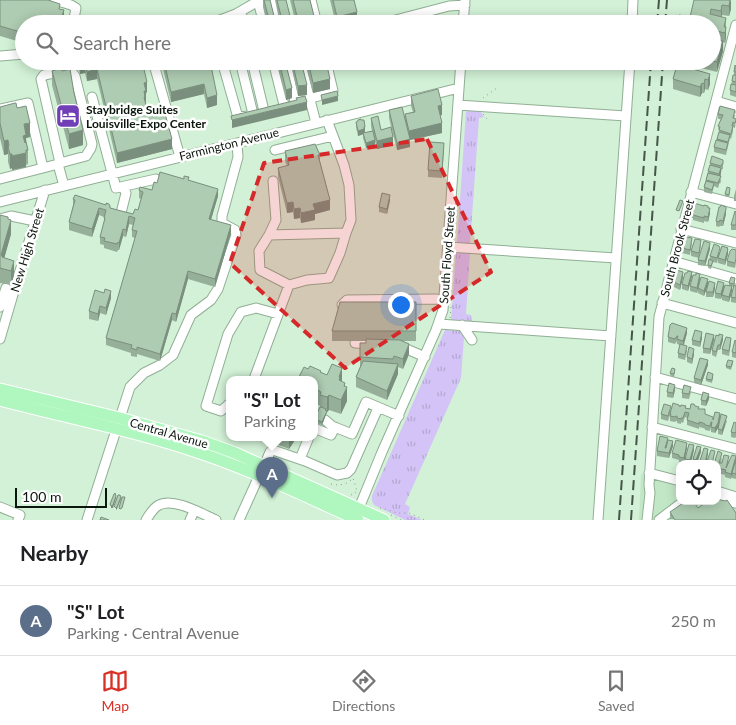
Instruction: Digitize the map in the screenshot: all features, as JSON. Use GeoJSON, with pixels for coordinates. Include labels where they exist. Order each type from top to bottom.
{"type":"FeatureCollection","features":[{"type":"Feature","properties":{"kind":"main road","name":"Central Avenue"},"geometry":{"type":"LineString","coordinates":[[0,388],[118,424]]}},
{"type":"Feature","properties":{"kind":"main road","name":"Central Avenue"},"geometry":{"type":"LineString","coordinates":[[0,400],[202,441],[235,453],[262,471],[357,517],[384,520]]}},
{"type":"Feature","properties":{"kind":"street"},"geometry":{"type":"LineString","coordinates":[[55,0],[76,8],[76,15]]}},
{"type":"Feature","properties":{"kind":"street"},"geometry":{"type":"LineString","coordinates":[[237,15],[259,0],[262,15]]}},
{"type":"Feature","properties":{"kind":"street"},"geometry":{"type":"LineString","coordinates":[[271,0],[275,15]]}},
{"type":"Feature","properties":{"kind":"street"},"geometry":{"type":"LineString","coordinates":[[311,0],[315,15]]}},
{"type":"Feature","properties":{"kind":"street"},"geometry":{"type":"LineString","coordinates":[[632,15],[633,0]]}},
{"type":"Feature","properties":{"kind":"street"},"geometry":{"type":"LineString","coordinates":[[414,15],[465,2],[464,15]]}},
{"type":"Feature","properties":{"kind":"street","name":"South Brook Street"},"geometry":{"type":"LineString","coordinates":[[647,520],[659,317],[736,25]]}},
{"type":"Feature","properties":{"kind":"street"},"geometry":{"type":"LineString","coordinates":[[0,56],[15,55]]}},
{"type":"Feature","properties":{"kind":"street"},"geometry":{"type":"LineString","coordinates":[[0,179],[43,168],[59,163],[86,156],[92,144],[75,76],[70,70],[44,75],[41,79],[46,98],[59,163],[64,186]]}},
{"type":"Feature","properties":{"kind":"street"},"geometry":{"type":"LineString","coordinates":[[156,70],[180,157]]}},
{"type":"Feature","properties":{"kind":"street"},"geometry":{"type":"LineString","coordinates":[[225,70],[237,114],[240,117],[332,93],[328,70]]}},
{"type":"Feature","properties":{"kind":"street"},"geometry":{"type":"LineString","coordinates":[[242,70],[253,114]]}},
{"type":"Feature","properties":{"kind":"street"},"geometry":{"type":"LineString","coordinates":[[256,70],[274,108]]}},
{"type":"Feature","properties":{"kind":"street"},"geometry":{"type":"LineString","coordinates":[[273,70],[274,108]]}},
{"type":"Feature","properties":{"kind":"street"},"geometry":{"type":"LineString","coordinates":[[288,70],[296,102]]}},
{"type":"Feature","properties":{"kind":"street"},"geometry":{"type":"LineString","coordinates":[[302,70],[316,123]]}},
{"type":"Feature","properties":{"kind":"street","name":"South Floyd Street"},"geometry":{"type":"LineString","coordinates":[[357,517],[382,452],[425,357],[443,310],[460,70]]}},
{"type":"Feature","properties":{"kind":"street"},"geometry":{"type":"LineString","coordinates":[[598,520],[629,70]]}},
{"type":"Feature","properties":{"kind":"street","name":"Farmington Avenue"},"geometry":{"type":"LineString","coordinates":[[0,202],[459,88]]}},
{"type":"Feature","properties":{"kind":"street"},"geometry":{"type":"LineString","coordinates":[[92,96],[116,188],[156,179]]}},
{"type":"Feature","properties":{"kind":"street"},"geometry":{"type":"LineString","coordinates":[[0,109],[46,98]]}},
{"type":"Feature","properties":{"kind":"street"},"geometry":{"type":"LineString","coordinates":[[716,101],[736,107]]}},
{"type":"Feature","properties":{"kind":"street"},"geometry":{"type":"LineString","coordinates":[[28,103],[43,168]]}},
{"type":"Feature","properties":{"kind":"street"},"geometry":{"type":"LineString","coordinates":[[458,105],[626,116]]}},
{"type":"Feature","properties":{"kind":"street"},"geometry":{"type":"LineString","coordinates":[[273,180],[276,220],[259,251],[260,270],[289,285],[307,280],[329,278],[351,220],[349,185],[344,165],[327,120]]}},
{"type":"Feature","properties":{"kind":"street"},"geometry":{"type":"LineString","coordinates":[[275,150],[333,136]]}},
{"type":"Feature","properties":{"kind":"street"},"geometry":{"type":"LineString","coordinates":[[87,520],[130,387],[144,373],[160,366],[173,355],[191,315],[211,300],[218,289],[236,235],[235,230],[222,223],[222,216],[238,157],[237,143]]}},
{"type":"Feature","properties":{"kind":"street"},"geometry":{"type":"LineString","coordinates":[[121,213],[126,193],[126,170]]}},
{"type":"Feature","properties":{"kind":"street","name":"New High Street"},"geometry":{"type":"LineString","coordinates":[[0,339],[8,288],[20,270],[45,190]]}},
{"type":"Feature","properties":{"kind":"street"},"geometry":{"type":"LineString","coordinates":[[691,192],[736,204]]}},
{"type":"Feature","properties":{"kind":"street"},"geometry":{"type":"LineString","coordinates":[[0,219],[11,216],[35,221]]}},
{"type":"Feature","properties":{"kind":"street"},"geometry":{"type":"LineString","coordinates":[[681,229],[736,244]]}},
{"type":"Feature","properties":{"kind":"street"},"geometry":{"type":"LineString","coordinates":[[269,235],[346,233]]}},
{"type":"Feature","properties":{"kind":"street"},"geometry":{"type":"LineString","coordinates":[[448,247],[616,258]]}},
{"type":"Feature","properties":{"kind":"street"},"geometry":{"type":"LineString","coordinates":[[673,261],[736,278]]}},
{"type":"Feature","properties":{"kind":"street"},"geometry":{"type":"LineString","coordinates":[[8,274],[12,270],[20,270]]}},
{"type":"Feature","properties":{"kind":"street"},"geometry":{"type":"LineString","coordinates":[[255,376],[289,285]]}},
{"type":"Feature","properties":{"kind":"street"},"geometry":{"type":"LineString","coordinates":[[0,307],[8,288]]}},
{"type":"Feature","properties":{"kind":"street"},"geometry":{"type":"LineString","coordinates":[[342,305],[347,300],[435,298],[445,300]]}},
{"type":"Feature","properties":{"kind":"street"},"geometry":{"type":"LineString","coordinates":[[662,303],[736,323]]}},
{"type":"Feature","properties":{"kind":"street"},"geometry":{"type":"LineString","coordinates":[[226,406],[220,411],[206,406],[228,334],[241,312],[256,308],[278,314]]}},
{"type":"Feature","properties":{"kind":"street"},"geometry":{"type":"LineString","coordinates":[[439,324],[611,336]]}},
{"type":"Feature","properties":{"kind":"street"},"geometry":{"type":"LineString","coordinates":[[462,325],[472,340]]}},
{"type":"Feature","properties":{"kind":"street"},"geometry":{"type":"LineString","coordinates":[[355,343],[401,346],[425,357]]}},
{"type":"Feature","properties":{"kind":"street"},"geometry":{"type":"LineString","coordinates":[[655,377],[736,399]]}},
{"type":"Feature","properties":{"kind":"street"},"geometry":{"type":"LineString","coordinates":[[352,434],[366,402],[398,416]]}},
{"type":"Feature","properties":{"kind":"street"},"geometry":{"type":"LineString","coordinates":[[239,520],[270,452],[274,450],[300,459],[337,476],[348,473],[378,408]]}},
{"type":"Feature","properties":{"kind":"street"},"geometry":{"type":"LineString","coordinates":[[318,417],[364,439]]}},
{"type":"Feature","properties":{"kind":"street"},"geometry":{"type":"LineString","coordinates":[[318,430],[331,435],[335,427]]}},
{"type":"Feature","properties":{"kind":"street"},"geometry":{"type":"LineString","coordinates":[[652,427],[736,450]]}},
{"type":"Feature","properties":{"kind":"street"},"geometry":{"type":"LineString","coordinates":[[300,459],[308,441]]}},
{"type":"Feature","properties":{"kind":"street"},"geometry":{"type":"LineString","coordinates":[[649,474],[676,480]]}},
{"type":"Feature","properties":{"kind":"street"},"geometry":{"type":"LineString","coordinates":[[721,493],[736,497]]}},
{"type":"Feature","properties":{"kind":"street"},"geometry":{"type":"LineString","coordinates":[[721,500],[736,503]]}},
{"type":"Feature","properties":{"kind":"street"},"geometry":{"type":"LineString","coordinates":[[146,520],[154,508],[169,502],[216,520]]}},
{"type":"Feature","properties":{"kind":"street"},"geometry":{"type":"LineString","coordinates":[[658,520],[679,505]]}},
{"type":"Feature","properties":{"kind":"street"},"geometry":{"type":"LineString","coordinates":[[0,507],[19,517]]}},
{"type":"Feature","properties":{"kind":"street"},"geometry":{"type":"LineString","coordinates":[[190,520],[194,511]]}},
{"type":"Feature","properties":{"kind":"path"},"geometry":{"type":"LineString","coordinates":[[487,119],[481,108],[482,100],[498,88]]}},
{"type":"Feature","properties":{"kind":"path"},"geometry":{"type":"LineString","coordinates":[[331,484],[344,484],[353,478],[357,491]]}},
{"type":"Feature","properties":{"kind":"path"},"geometry":{"type":"LineString","coordinates":[[348,495],[353,494],[360,487]]}},
{"type":"Feature","properties":{"kind":"path"},"geometry":{"type":"LineString","coordinates":[[402,520],[376,508],[397,513],[409,513],[425,520]]}},
{"type":"Feature","properties":{"kind":"highlighted area"},"geometry":{"type":"Polygon","coordinates":[[[427,139],[491,272],[345,368],[230,263],[264,163],[427,139]]]}},
{"type":"Feature","properties":{"kind":"shaded area"},"geometry":{"type":"Polygon","coordinates":[[[641,474],[676,482],[676,505],[721,505],[721,500],[736,498],[736,520],[639,520],[641,474]]]}},
{"type":"Feature","properties":{"kind":"green space"},"geometry":{"type":"Polygon","coordinates":[[[468,110],[480,111],[484,117],[479,118],[470,244],[457,243],[466,112],[468,110]]]}},
{"type":"Feature","properties":{"kind":"green space"},"geometry":{"type":"Polygon","coordinates":[[[456,251],[470,252],[466,314],[471,315],[472,323],[451,321],[456,251]]]}},
{"type":"Feature","properties":{"kind":"green space"},"geometry":{"type":"Polygon","coordinates":[[[445,330],[463,331],[467,337],[464,337],[461,378],[405,504],[410,507],[408,514],[422,520],[405,520],[374,505],[372,496],[445,330]]]}},
{"type":"Feature","properties":{"kind":"building"},"geometry":{"type":"Polygon","coordinates":[[[0,0],[48,0],[60,4],[59,9],[64,10],[62,15],[15,15],[15,30],[0,26],[0,0]]]}},
{"type":"Feature","properties":{"kind":"building"},"geometry":{"type":"Polygon","coordinates":[[[264,0],[270,0],[274,15],[268,15],[264,0]]]}},
{"type":"Feature","properties":{"kind":"building"},"geometry":{"type":"Polygon","coordinates":[[[277,0],[286,0],[290,15],[281,15],[277,0]]]}},
{"type":"Feature","properties":{"kind":"building"},"geometry":{"type":"Polygon","coordinates":[[[293,0],[310,0],[314,15],[297,15],[293,0]]]}},
{"type":"Feature","properties":{"kind":"building"},"geometry":{"type":"Polygon","coordinates":[[[333,0],[354,0],[357,12],[337,15],[333,0]]]}},
{"type":"Feature","properties":{"kind":"building"},"geometry":{"type":"Polygon","coordinates":[[[694,0],[730,0],[729,6],[722,5],[721,11],[711,9],[710,14],[714,15],[690,15],[694,0]]]}},
{"type":"Feature","properties":{"kind":"building"},"geometry":{"type":"Polygon","coordinates":[[[721,17],[726,18],[725,33],[721,32],[721,17]]]}},
{"type":"Feature","properties":{"kind":"building","name":"Staybridge Suites Louisville-Expo Center"},"geometry":{"type":"Polygon","coordinates":[[[70,70],[83,130],[69,134],[52,71],[70,70]]]}},
{"type":"Feature","properties":{"kind":"building"},"geometry":{"type":"Polygon","coordinates":[[[97,70],[144,70],[147,82],[144,83],[146,91],[144,91],[144,97],[148,114],[164,110],[172,139],[117,153],[97,70]]]}},
{"type":"Feature","properties":{"kind":"building"},"geometry":{"type":"Polygon","coordinates":[[[166,70],[212,70],[217,95],[207,98],[204,84],[171,92],[166,70]]]}},
{"type":"Feature","properties":{"kind":"building"},"geometry":{"type":"Polygon","coordinates":[[[281,70],[287,70],[292,88],[286,90],[281,70]]]}},
{"type":"Feature","properties":{"kind":"building"},"geometry":{"type":"Polygon","coordinates":[[[294,70],[303,70],[307,85],[298,86],[294,70]]]}},
{"type":"Feature","properties":{"kind":"building"},"geometry":{"type":"Polygon","coordinates":[[[310,70],[328,70],[330,79],[313,83],[310,70]]]}},
{"type":"Feature","properties":{"kind":"building"},"geometry":{"type":"Polygon","coordinates":[[[676,70],[696,70],[710,74],[708,80],[705,79],[704,84],[702,83],[700,87],[673,79],[676,70]]]}},
{"type":"Feature","properties":{"kind":"building"},"geometry":{"type":"Polygon","coordinates":[[[733,75],[736,75],[736,82],[732,81],[733,75]]]}},
{"type":"Feature","properties":{"kind":"building"},"geometry":{"type":"Polygon","coordinates":[[[731,84],[736,85],[736,92],[730,90],[731,84]]]}},
{"type":"Feature","properties":{"kind":"building"},"geometry":{"type":"Polygon","coordinates":[[[438,89],[442,105],[438,106],[442,123],[409,131],[405,114],[415,112],[411,96],[438,89]]]}},
{"type":"Feature","properties":{"kind":"building"},"geometry":{"type":"Polygon","coordinates":[[[337,91],[338,96],[322,100],[321,95],[337,91]]]}},
{"type":"Feature","properties":{"kind":"building"},"geometry":{"type":"Polygon","coordinates":[[[305,96],[307,102],[232,120],[231,116],[297,100],[296,98],[305,96]]]}},
{"type":"Feature","properties":{"kind":"building"},"geometry":{"type":"Polygon","coordinates":[[[16,103],[17,108],[26,106],[30,123],[24,124],[26,135],[23,136],[28,150],[26,150],[26,153],[12,156],[8,147],[8,140],[4,141],[0,123],[0,107],[16,103]]]}},
{"type":"Feature","properties":{"kind":"building"},"geometry":{"type":"Polygon","coordinates":[[[720,106],[735,110],[733,118],[736,120],[735,123],[733,122],[731,134],[719,130],[720,127],[718,126],[723,115],[718,114],[720,106]]]}},
{"type":"Feature","properties":{"kind":"building"},"geometry":{"type":"Polygon","coordinates":[[[402,107],[410,139],[397,143],[389,110],[402,107]]]}},
{"type":"Feature","properties":{"kind":"building"},"geometry":{"type":"Polygon","coordinates":[[[378,116],[381,130],[391,127],[393,137],[377,141],[371,118],[378,116]]]}},
{"type":"Feature","properties":{"kind":"building"},"geometry":{"type":"Polygon","coordinates":[[[361,119],[364,120],[365,127],[358,131],[356,122],[361,119]]]}},
{"type":"Feature","properties":{"kind":"building"},"geometry":{"type":"Polygon","coordinates":[[[373,131],[375,140],[366,143],[363,133],[373,131]]]}},
{"type":"Feature","properties":{"kind":"building"},"geometry":{"type":"Polygon","coordinates":[[[719,132],[730,135],[728,142],[717,139],[719,132]]]}},
{"type":"Feature","properties":{"kind":"building"},"geometry":{"type":"Polygon","coordinates":[[[716,140],[728,143],[726,150],[714,147],[716,140]]]}},
{"type":"Feature","properties":{"kind":"building"},"geometry":{"type":"Polygon","coordinates":[[[430,142],[444,143],[442,171],[428,170],[430,142]]]}},
{"type":"Feature","properties":{"kind":"building"},"geometry":{"type":"Polygon","coordinates":[[[315,144],[320,155],[318,155],[330,200],[313,204],[315,210],[301,213],[300,208],[294,209],[293,202],[287,203],[278,168],[289,165],[285,151],[315,144]]]}},
{"type":"Feature","properties":{"kind":"building"},"geometry":{"type":"Polygon","coordinates":[[[712,156],[723,160],[723,164],[721,166],[710,163],[712,156]]]}},
{"type":"Feature","properties":{"kind":"building"},"geometry":{"type":"Polygon","coordinates":[[[710,165],[721,168],[719,174],[708,171],[710,165]]]}},
{"type":"Feature","properties":{"kind":"building"},"geometry":{"type":"Polygon","coordinates":[[[160,172],[184,179],[184,176],[189,177],[188,180],[218,189],[209,219],[231,225],[215,279],[188,271],[176,314],[172,313],[160,354],[137,347],[137,350],[131,348],[132,345],[106,338],[137,231],[132,230],[135,218],[129,216],[126,230],[123,229],[117,244],[104,241],[105,238],[100,237],[106,210],[99,208],[92,229],[69,222],[75,195],[106,205],[106,203],[109,204],[110,208],[133,214],[135,209],[138,210],[143,192],[139,190],[140,187],[152,190],[154,182],[157,183],[160,172]]]}},
{"type":"Feature","properties":{"kind":"building"},"geometry":{"type":"Polygon","coordinates":[[[708,173],[721,176],[718,183],[706,180],[708,173]]]}},
{"type":"Feature","properties":{"kind":"building"},"geometry":{"type":"Polygon","coordinates":[[[706,181],[714,183],[712,190],[704,187],[706,181]]]}},
{"type":"Feature","properties":{"kind":"building"},"geometry":{"type":"Polygon","coordinates":[[[727,187],[730,188],[729,195],[725,194],[727,187]]]}},
{"type":"Feature","properties":{"kind":"building"},"geometry":{"type":"Polygon","coordinates":[[[382,193],[390,195],[387,209],[379,207],[382,193]]]}},
{"type":"Feature","properties":{"kind":"building"},"geometry":{"type":"Polygon","coordinates":[[[680,200],[683,201],[679,211],[676,210],[680,200]]]}},
{"type":"Feature","properties":{"kind":"building"},"geometry":{"type":"Polygon","coordinates":[[[694,203],[710,208],[708,217],[704,216],[704,218],[693,215],[694,203]]]}},
{"type":"Feature","properties":{"kind":"building"},"geometry":{"type":"Polygon","coordinates":[[[721,205],[726,207],[726,209],[723,221],[720,220],[719,222],[716,221],[721,205]]]}},
{"type":"Feature","properties":{"kind":"building"},"geometry":{"type":"Polygon","coordinates":[[[735,211],[736,225],[731,225],[735,211]]]}},
{"type":"Feature","properties":{"kind":"building"},"geometry":{"type":"Polygon","coordinates":[[[0,215],[11,220],[1,255],[14,261],[11,271],[0,268],[0,215]]]}},
{"type":"Feature","properties":{"kind":"building"},"geometry":{"type":"Polygon","coordinates":[[[686,237],[692,238],[690,250],[682,248],[686,237]]]}},
{"type":"Feature","properties":{"kind":"building"},"geometry":{"type":"Polygon","coordinates":[[[695,239],[701,240],[699,253],[691,251],[695,239]]]}},
{"type":"Feature","properties":{"kind":"building"},"geometry":{"type":"Polygon","coordinates":[[[704,241],[710,243],[705,261],[698,260],[704,241]]]}},
{"type":"Feature","properties":{"kind":"building"},"geometry":{"type":"Polygon","coordinates":[[[714,244],[720,248],[717,258],[710,256],[714,244]]]}},
{"type":"Feature","properties":{"kind":"building"},"geometry":{"type":"Polygon","coordinates":[[[722,246],[728,248],[725,260],[718,258],[722,246]]]}},
{"type":"Feature","properties":{"kind":"building"},"geometry":{"type":"Polygon","coordinates":[[[732,249],[736,250],[735,263],[727,261],[732,249]]]}},
{"type":"Feature","properties":{"kind":"building"},"geometry":{"type":"Polygon","coordinates":[[[709,259],[713,261],[711,266],[708,265],[709,259]]]}},
{"type":"Feature","properties":{"kind":"building"},"geometry":{"type":"Polygon","coordinates":[[[677,270],[683,272],[680,285],[674,282],[677,270]]]}},
{"type":"Feature","properties":{"kind":"building"},"geometry":{"type":"Polygon","coordinates":[[[688,271],[692,272],[688,286],[682,284],[685,273],[688,271]]]}},
{"type":"Feature","properties":{"kind":"building"},"geometry":{"type":"Polygon","coordinates":[[[696,273],[700,274],[697,288],[690,286],[693,275],[696,275],[696,273]]]}},
{"type":"Feature","properties":{"kind":"building"},"geometry":{"type":"Polygon","coordinates":[[[701,277],[708,279],[704,291],[698,288],[701,277]]]}},
{"type":"Feature","properties":{"kind":"building"},"geometry":{"type":"Polygon","coordinates":[[[731,277],[735,278],[734,284],[729,283],[731,277]]]}},
{"type":"Feature","properties":{"kind":"building"},"geometry":{"type":"Polygon","coordinates":[[[709,281],[715,283],[713,292],[706,292],[709,281]]]}},
{"type":"Feature","properties":{"kind":"building"},"geometry":{"type":"Polygon","coordinates":[[[718,281],[724,283],[721,294],[715,293],[718,281]]]}},
{"type":"Feature","properties":{"kind":"building"},"geometry":{"type":"Polygon","coordinates":[[[725,285],[732,286],[729,297],[722,295],[725,285]]]}},
{"type":"Feature","properties":{"kind":"building"},"geometry":{"type":"Polygon","coordinates":[[[734,285],[736,286],[736,298],[731,297],[734,285]]]}},
{"type":"Feature","properties":{"kind":"building"},"geometry":{"type":"Polygon","coordinates":[[[105,289],[111,291],[106,308],[100,306],[98,314],[89,311],[95,290],[104,293],[105,289]]]}},
{"type":"Feature","properties":{"kind":"building"},"geometry":{"type":"Polygon","coordinates":[[[340,302],[416,302],[416,331],[332,331],[340,302]]]}},
{"type":"Feature","properties":{"kind":"building"},"geometry":{"type":"Polygon","coordinates":[[[672,323],[687,328],[683,341],[677,339],[678,336],[675,339],[668,337],[672,323]]]}},
{"type":"Feature","properties":{"kind":"building"},"geometry":{"type":"Polygon","coordinates":[[[695,330],[702,332],[700,342],[692,340],[695,330]]]}},
{"type":"Feature","properties":{"kind":"building"},"geometry":{"type":"Polygon","coordinates":[[[706,333],[714,335],[710,349],[703,348],[706,333]]]}},
{"type":"Feature","properties":{"kind":"building"},"geometry":{"type":"Polygon","coordinates":[[[719,334],[723,335],[716,352],[712,350],[716,335],[719,336],[719,334]]]}},
{"type":"Feature","properties":{"kind":"building"},"geometry":{"type":"Polygon","coordinates":[[[726,337],[731,338],[729,351],[722,349],[726,337]]]}},
{"type":"Feature","properties":{"kind":"building"},"geometry":{"type":"Polygon","coordinates":[[[366,339],[400,340],[409,344],[403,359],[394,356],[393,359],[360,357],[360,343],[366,343],[366,339]]]}},
{"type":"Feature","properties":{"kind":"building"},"geometry":{"type":"Polygon","coordinates":[[[736,341],[736,353],[732,352],[736,341]]]}},
{"type":"Feature","properties":{"kind":"building"},"geometry":{"type":"Polygon","coordinates":[[[680,344],[687,346],[685,355],[678,353],[680,344]]]}},
{"type":"Feature","properties":{"kind":"building"},"geometry":{"type":"Polygon","coordinates":[[[689,347],[694,349],[692,359],[687,357],[689,347]]]}},
{"type":"Feature","properties":{"kind":"building"},"geometry":{"type":"Polygon","coordinates":[[[700,358],[708,360],[701,380],[694,378],[700,358]]]}},
{"type":"Feature","properties":{"kind":"building"},"geometry":{"type":"Polygon","coordinates":[[[728,360],[733,361],[731,367],[726,366],[728,360]]]}},
{"type":"Feature","properties":{"kind":"building"},"geometry":{"type":"Polygon","coordinates":[[[363,361],[398,364],[387,391],[356,377],[363,361]]]}},
{"type":"Feature","properties":{"kind":"building"},"geometry":{"type":"Polygon","coordinates":[[[332,364],[342,368],[339,380],[345,383],[344,386],[347,387],[341,400],[329,395],[327,397],[320,395],[321,392],[318,390],[318,376],[300,376],[304,367],[308,369],[310,366],[327,375],[332,364]]]}},
{"type":"Feature","properties":{"kind":"building"},"geometry":{"type":"Polygon","coordinates":[[[672,368],[675,369],[674,374],[670,373],[672,368]]]}},
{"type":"Feature","properties":{"kind":"building"},"geometry":{"type":"Polygon","coordinates":[[[708,372],[713,374],[712,380],[706,379],[708,372]]]}},
{"type":"Feature","properties":{"kind":"building"},"geometry":{"type":"Polygon","coordinates":[[[669,383],[675,385],[673,393],[667,392],[669,383]]]}},
{"type":"Feature","properties":{"kind":"building"},"geometry":{"type":"Polygon","coordinates":[[[684,385],[691,387],[689,394],[682,393],[684,385]]]}},
{"type":"Feature","properties":{"kind":"building"},"geometry":{"type":"Polygon","coordinates":[[[703,392],[709,394],[706,401],[701,400],[703,392]]]}},
{"type":"Feature","properties":{"kind":"building"},"geometry":{"type":"Polygon","coordinates":[[[673,403],[690,409],[691,404],[694,404],[699,407],[698,409],[705,409],[705,414],[713,417],[713,420],[715,412],[720,413],[718,423],[715,428],[711,427],[712,422],[710,426],[687,420],[689,413],[685,412],[681,419],[677,418],[677,416],[670,416],[673,403]]]}},
{"type":"Feature","properties":{"kind":"building"},"geometry":{"type":"Polygon","coordinates":[[[664,404],[671,406],[668,416],[661,414],[664,404]]]}},
{"type":"Feature","properties":{"kind":"building"},"geometry":{"type":"Polygon","coordinates":[[[320,407],[327,411],[322,422],[318,420],[320,407]]]}},
{"type":"Feature","properties":{"kind":"building"},"geometry":{"type":"Polygon","coordinates":[[[721,414],[727,416],[722,430],[718,429],[721,414]]]}},
{"type":"Feature","properties":{"kind":"building"},"geometry":{"type":"Polygon","coordinates":[[[734,422],[736,423],[735,433],[731,432],[734,422]]]}},
{"type":"Feature","properties":{"kind":"building"},"geometry":{"type":"Polygon","coordinates":[[[660,436],[668,438],[665,448],[668,440],[673,441],[669,453],[657,451],[660,436]]]}},
{"type":"Feature","properties":{"kind":"building"},"geometry":{"type":"Polygon","coordinates":[[[676,440],[687,443],[684,458],[672,453],[676,440]]]}},
{"type":"Feature","properties":{"kind":"building"},"geometry":{"type":"Polygon","coordinates":[[[689,444],[694,445],[690,460],[685,459],[689,444]]]}},
{"type":"Feature","properties":{"kind":"building"},"geometry":{"type":"Polygon","coordinates":[[[697,446],[701,447],[696,460],[693,459],[697,446]]]}},
{"type":"Feature","properties":{"kind":"building"},"geometry":{"type":"Polygon","coordinates":[[[704,448],[708,449],[706,460],[700,460],[704,448]]]}},
{"type":"Feature","properties":{"kind":"building"},"geometry":{"type":"Polygon","coordinates":[[[711,450],[715,451],[713,460],[707,460],[711,450]]]}},
{"type":"Feature","properties":{"kind":"building"},"geometry":{"type":"Polygon","coordinates":[[[718,451],[722,453],[720,460],[715,460],[718,451]]]}},
{"type":"Feature","properties":{"kind":"building"},"geometry":{"type":"Polygon","coordinates":[[[724,455],[729,456],[726,468],[732,455],[736,456],[731,474],[725,472],[726,470],[721,469],[724,455]]]}},
{"type":"Feature","properties":{"kind":"building"},"geometry":{"type":"Polygon","coordinates":[[[736,463],[736,474],[732,473],[736,463]]]}},
{"type":"Feature","properties":{"kind":"building"},"geometry":{"type":"Polygon","coordinates":[[[115,493],[116,496],[111,506],[110,504],[115,493]]]}},
{"type":"Feature","properties":{"kind":"building"},"geometry":{"type":"Polygon","coordinates":[[[118,495],[121,497],[116,508],[114,506],[118,495]]]}},
{"type":"Feature","properties":{"kind":"building"},"geometry":{"type":"Polygon","coordinates":[[[122,497],[125,497],[120,509],[119,508],[122,497]]]}},
{"type":"Feature","properties":{"kind":"building"},"geometry":{"type":"Polygon","coordinates":[[[721,500],[727,500],[736,513],[736,520],[675,520],[670,512],[680,505],[696,505],[698,508],[702,505],[721,505],[721,500]]]}},
{"type":"Feature","properties":{"kind":"railway"},"geometry":{"type":"LineString","coordinates":[[658,15],[659,0]]}},
{"type":"Feature","properties":{"kind":"railway"},"geometry":{"type":"LineString","coordinates":[[666,15],[667,0]]}},
{"type":"Feature","properties":{"kind":"railway"},"geometry":{"type":"LineString","coordinates":[[619,520],[650,70]]}},
{"type":"Feature","properties":{"kind":"railway"},"geometry":{"type":"LineString","coordinates":[[631,520],[662,70]]}},
{"type":"Feature","properties":{"kind":"place","name":"Staybridge Suites Louisville-Expo Center"},"geometry":{"type":"Point","coordinates":[68,116]}},
{"type":"Feature","properties":{"kind":"place","name":"\"S\" Lot"},"geometry":{"type":"Point","coordinates":[272,498]}}]}
